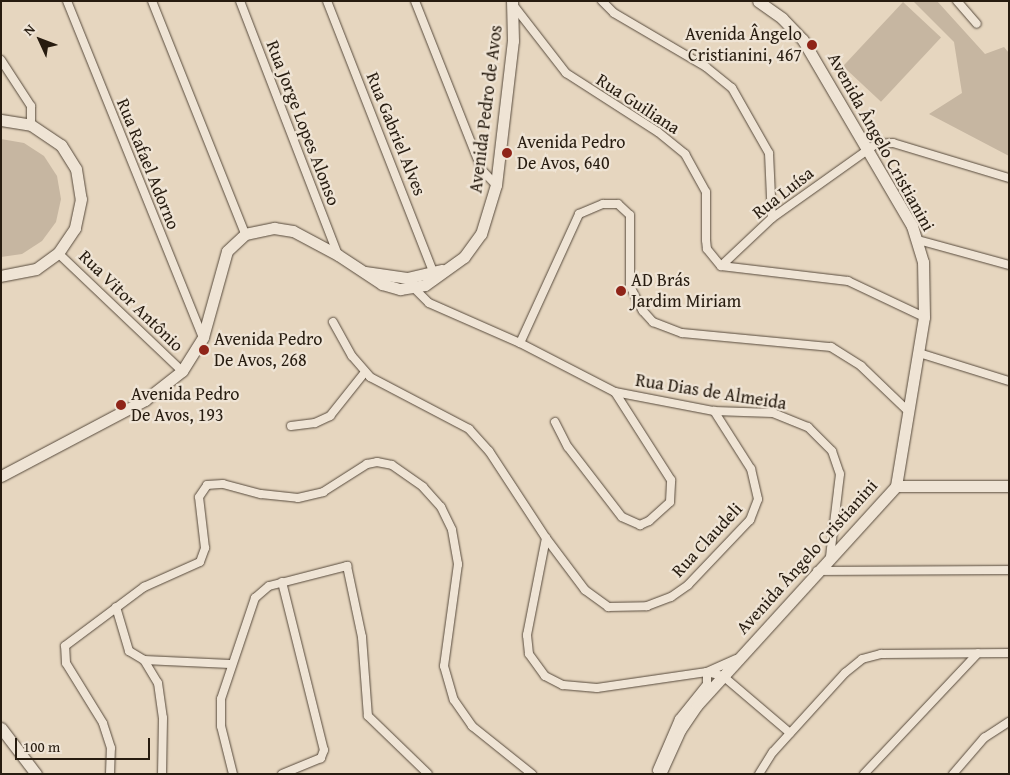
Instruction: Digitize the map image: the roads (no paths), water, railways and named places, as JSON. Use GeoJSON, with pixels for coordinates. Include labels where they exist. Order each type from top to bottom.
{"type":"FeatureCollection","features":[{"type":"Feature","properties":{"kind":"street","name":"Rua Rafael Adorno"},"geometry":{"type":"LineString","coordinates":[[67,1],[203,337]]}},
{"type":"Feature","properties":{"kind":"street"},"geometry":{"type":"LineString","coordinates":[[1,476],[145,400],[182,371],[203,337],[221,265],[228,251],[245,234],[152,1]]}},
{"type":"Feature","properties":{"kind":"street","name":"Rua Jorge Lopes Alonso"},"geometry":{"type":"LineString","coordinates":[[240,1],[338,255]]}},
{"type":"Feature","properties":{"kind":"street","name":"Rua Gabriel Alves"},"geometry":{"type":"LineString","coordinates":[[327,1],[435,276]]}},
{"type":"Feature","properties":{"kind":"street"},"geometry":{"type":"LineString","coordinates":[[414,1],[482,170],[496,185]]}},
{"type":"Feature","properties":{"kind":"street"},"geometry":{"type":"LineString","coordinates":[[602,1],[614,13],[706,67],[732,88],[769,153],[772,218]]}},
{"type":"Feature","properties":{"kind":"street","name":"Avenida Ângelo Cristianini"},"geometry":{"type":"LineString","coordinates":[[660,774],[680,730],[723,676],[896,486],[924,317],[926,282],[918,240],[803,40],[782,18],[758,1]]}},
{"type":"Feature","properties":{"kind":"street"},"geometry":{"type":"LineString","coordinates":[[956,1],[977,24]]}},
{"type":"Feature","properties":{"kind":"street","name":"Avenida Pedro de Avos"},"geometry":{"type":"LineString","coordinates":[[245,234],[274,228],[293,231],[338,255],[382,284],[414,289],[451,268],[464,257],[481,234],[496,185],[513,41],[513,3]]}},
{"type":"Feature","properties":{"kind":"street","name":"Rua Guiliana"},"geometry":{"type":"LineString","coordinates":[[513,3],[566,74],[658,132],[685,154],[706,192],[707,248],[721,266]]}},
{"type":"Feature","properties":{"kind":"street"},"geometry":{"type":"LineString","coordinates":[[1,60],[31,106],[31,125]]}},
{"type":"Feature","properties":{"kind":"street"},"geometry":{"type":"LineString","coordinates":[[1,120],[31,125],[61,145],[76,169],[80,184],[80,214],[75,228],[58,253],[36,269],[1,276]]}},
{"type":"Feature","properties":{"kind":"street","name":"Rua Luísa"},"geometry":{"type":"LineString","coordinates":[[721,266],[772,218],[876,144],[892,143],[1009,178]]}},
{"type":"Feature","properties":{"kind":"street"},"geometry":{"type":"LineString","coordinates":[[520,343],[579,214],[597,206],[618,204],[630,215],[630,286],[634,298],[653,322],[682,333],[830,347],[862,366],[909,412]]}},
{"type":"Feature","properties":{"kind":"street"},"geometry":{"type":"LineString","coordinates":[[918,240],[1009,265]]}},
{"type":"Feature","properties":{"kind":"street","name":"Rua Vitor Antônio"},"geometry":{"type":"LineString","coordinates":[[58,253],[182,371]]}},
{"type":"Feature","properties":{"kind":"street"},"geometry":{"type":"LineString","coordinates":[[721,266],[848,281],[924,317]]}},
{"type":"Feature","properties":{"kind":"street","name":"Avenida Pedro de Avos"},"geometry":{"type":"LineString","coordinates":[[361,271],[407,278],[435,276]]}},
{"type":"Feature","properties":{"kind":"street","name":"Rua Dias de Almeida"},"geometry":{"type":"LineString","coordinates":[[407,278],[414,289],[430,302],[520,343],[615,392],[714,410],[786,417],[808,427],[832,451],[840,474],[840,494],[830,557]]}},
{"type":"Feature","properties":{"kind":"street"},"geometry":{"type":"LineString","coordinates":[[291,426],[315,424],[330,416],[365,372],[333,322]]}},
{"type":"Feature","properties":{"kind":"street"},"geometry":{"type":"LineString","coordinates":[[919,353],[1009,381]]}},
{"type":"Feature","properties":{"kind":"street","name":"Rua Claudeli"},"geometry":{"type":"LineString","coordinates":[[365,372],[376,382],[470,429],[489,450],[546,538],[585,590],[608,607],[647,606],[688,585],[750,520],[757,505],[756,482],[751,469],[714,410]]}},
{"type":"Feature","properties":{"kind":"street"},"geometry":{"type":"LineString","coordinates":[[555,422],[568,448],[622,517],[640,525],[649,521],[670,502],[671,480],[615,392]]}},
{"type":"Feature","properties":{"kind":"street"},"geometry":{"type":"LineString","coordinates":[[110,774],[111,748],[103,723],[66,663],[63,650],[70,641],[144,587],[203,560],[199,497],[207,485],[223,484],[261,494],[298,498],[323,492],[367,464],[377,462],[392,465],[433,497],[452,530],[456,544],[457,574],[444,666],[454,700],[472,726],[532,774]]}},
{"type":"Feature","properties":{"kind":"street"},"geometry":{"type":"LineString","coordinates":[[896,486],[1009,486]]}},
{"type":"Feature","properties":{"kind":"street"},"geometry":{"type":"LineString","coordinates":[[546,538],[527,635],[529,654],[545,676],[563,685],[597,688],[707,672],[741,657]]}},
{"type":"Feature","properties":{"kind":"street"},"geometry":{"type":"LineString","coordinates":[[233,774],[220,713],[230,664],[255,598],[262,590],[282,582],[347,566],[362,637],[368,716],[428,774]]}},
{"type":"Feature","properties":{"kind":"street"},"geometry":{"type":"LineString","coordinates":[[817,571],[1009,570]]}},
{"type":"Feature","properties":{"kind":"street"},"geometry":{"type":"LineString","coordinates":[[282,582],[323,744],[321,758],[282,774]]}},
{"type":"Feature","properties":{"kind":"street"},"geometry":{"type":"LineString","coordinates":[[116,608],[129,651],[144,660],[158,683],[161,697],[162,774]]}},
{"type":"Feature","properties":{"kind":"street"},"geometry":{"type":"LineString","coordinates":[[864,774],[978,653]]}},
{"type":"Feature","properties":{"kind":"street"},"geometry":{"type":"LineString","coordinates":[[759,774],[790,733],[845,672],[862,659],[881,654],[1009,653]]}},
{"type":"Feature","properties":{"kind":"street"},"geometry":{"type":"LineString","coordinates":[[144,660],[230,664]]}},
{"type":"Feature","properties":{"kind":"street"},"geometry":{"type":"LineString","coordinates":[[707,672],[723,676],[790,733]]}},
{"type":"Feature","properties":{"kind":"street"},"geometry":{"type":"LineString","coordinates":[[656,774],[679,719],[707,684],[707,672]]}},
{"type":"Feature","properties":{"kind":"street"},"geometry":{"type":"LineString","coordinates":[[953,774],[984,738],[1009,722]]}},
{"type":"Feature","properties":{"kind":"street"},"geometry":{"type":"LineString","coordinates":[[1,728],[36,774]]}},
{"type":"Feature","properties":{"kind":"place","name":"Avenida Ângelo Cristianini, 467"},"geometry":{"type":"Point","coordinates":[812,45]}},
{"type":"Feature","properties":{"kind":"place","name":"Avenida Pedro De Avos, 640"},"geometry":{"type":"Point","coordinates":[507,153]}},
{"type":"Feature","properties":{"kind":"place","name":"AD Brás Jardim Miriam"},"geometry":{"type":"Point","coordinates":[621,291]}},
{"type":"Feature","properties":{"kind":"place","name":"Avenida Pedro De Avos, 268"},"geometry":{"type":"Point","coordinates":[204,350]}},
{"type":"Feature","properties":{"kind":"place","name":"Avenida Pedro De Avos, 193"},"geometry":{"type":"Point","coordinates":[121,405]}}]}
